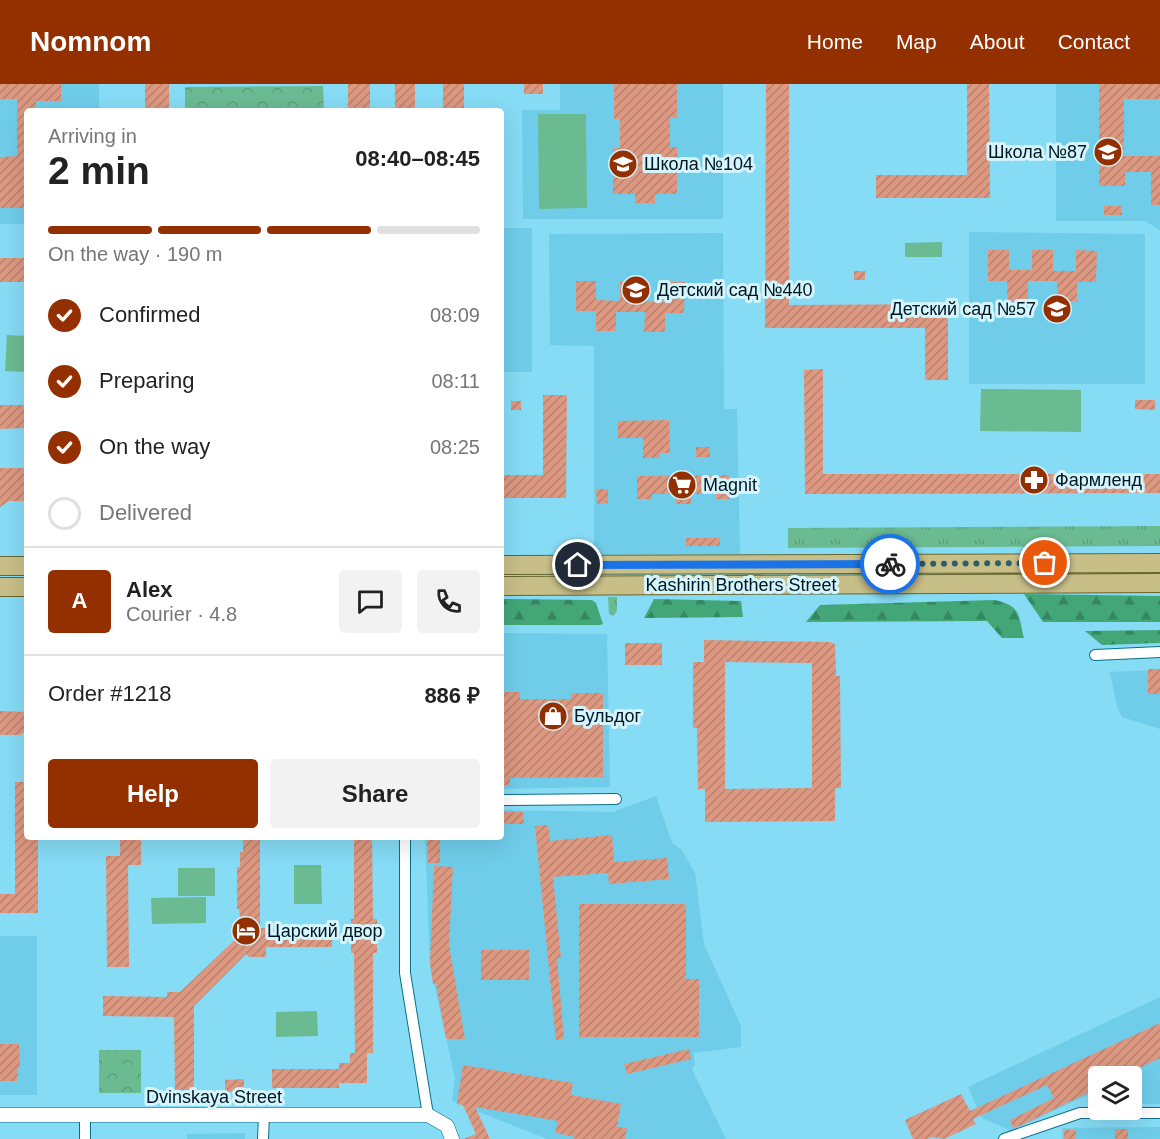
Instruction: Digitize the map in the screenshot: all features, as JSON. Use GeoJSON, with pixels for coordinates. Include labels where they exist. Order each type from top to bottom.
{"type":"FeatureCollection","features":[{"type":"Feature","properties":{"kind":"main road","name":"Kashirin Brothers Street"},"geometry":{"type":"LineString","coordinates":[[504,565],[1160,563]]}},
{"type":"Feature","properties":{"kind":"main road"},"geometry":{"type":"LineString","coordinates":[[0,566],[24,566]]}},
{"type":"Feature","properties":{"kind":"main road","name":"Kashirin Brothers Street"},"geometry":{"type":"LineString","coordinates":[[504,586],[1160,584]]}},
{"type":"Feature","properties":{"kind":"main road"},"geometry":{"type":"LineString","coordinates":[[0,587],[24,586]]}},
{"type":"Feature","properties":{"kind":"street"},"geometry":{"type":"LineString","coordinates":[[1095,656],[1160,652]]}},
{"type":"Feature","properties":{"kind":"street"},"geometry":{"type":"LineString","coordinates":[[504,800],[616,799]]}},
{"type":"Feature","properties":{"kind":"street"},"geometry":{"type":"LineString","coordinates":[[405,840],[405,973],[428,1115],[447,1126],[452,1139]]}},
{"type":"Feature","properties":{"kind":"street"},"geometry":{"type":"LineString","coordinates":[[1004,1139],[1080,1113],[1160,1113]]}},
{"type":"Feature","properties":{"kind":"street","name":"Dvinskaya Street"},"geometry":{"type":"LineString","coordinates":[[0,1115],[428,1115]]}},
{"type":"Feature","properties":{"kind":"street"},"geometry":{"type":"LineString","coordinates":[[85,1115],[85,1139]]}},
{"type":"Feature","properties":{"kind":"street"},"geometry":{"type":"LineString","coordinates":[[264,1115],[264,1139]]}},
{"type":"Feature","properties":{"kind":"shaded area"},"geometry":{"type":"Polygon","coordinates":[[[0,84],[99,84],[99,108],[24,108],[24,224],[0,224],[0,84]]]}},
{"type":"Feature","properties":{"kind":"shaded area","name":"Школа №104"},"geometry":{"type":"Polygon","coordinates":[[[560,84],[723,84],[723,219],[523,219],[522,110],[560,110],[560,84]]]}},
{"type":"Feature","properties":{"kind":"shaded area","name":"Школа №87"},"geometry":{"type":"Polygon","coordinates":[[[1056,84],[1160,84],[1160,230],[1145,221],[1056,221],[1056,84]]]}},
{"type":"Feature","properties":{"kind":"shaded area"},"geometry":{"type":"Polygon","coordinates":[[[504,228],[532,228],[532,372],[504,372],[504,228]]]}},
{"type":"Feature","properties":{"kind":"shaded area","name":"Детский сад №57"},"geometry":{"type":"Polygon","coordinates":[[[969,232],[1145,234],[1145,384],[969,384],[969,232]]]}},
{"type":"Feature","properties":{"kind":"shaded area"},"geometry":{"type":"Polygon","coordinates":[[[723,233],[724,409],[737,409],[740,554],[594,554],[594,346],[550,345],[549,234],[723,233]]]}},
{"type":"Feature","properties":{"kind":"shaded area"},"geometry":{"type":"Polygon","coordinates":[[[504,633],[607,634],[610,787],[504,789],[504,633]]]}},
{"type":"Feature","properties":{"kind":"shaded area"},"geometry":{"type":"Polygon","coordinates":[[[1160,670],[1160,729],[1122,717],[1116,703],[1110,672],[1160,670]]]}},
{"type":"Feature","properties":{"kind":"shaded area"},"geometry":{"type":"Polygon","coordinates":[[[656,796],[672,843],[682,850],[695,873],[704,944],[741,1026],[741,1047],[693,1053],[695,1064],[692,1069],[726,1139],[547,1139],[452,1101],[455,1078],[430,965],[425,840],[504,840],[504,810],[613,812],[656,796]]]}},
{"type":"Feature","properties":{"kind":"shaded area"},"geometry":{"type":"Polygon","coordinates":[[[0,936],[37,936],[37,1095],[0,1095],[0,936]]]}},
{"type":"Feature","properties":{"kind":"shaded area"},"geometry":{"type":"Polygon","coordinates":[[[1160,997],[1160,1104],[1142,1104],[1142,1066],[1088,1066],[1088,1095],[1011,1131],[982,1118],[968,1087],[1160,997]]]}},
{"type":"Feature","properties":{"kind":"shaded area"},"geometry":{"type":"Polygon","coordinates":[[[1160,1127],[1160,1139],[1062,1139],[1062,1128],[1160,1127]]]}},
{"type":"Feature","properties":{"kind":"shaded area"},"geometry":{"type":"Polygon","coordinates":[[[245,1133],[245,1139],[187,1139],[187,1134],[245,1133]]]}},
{"type":"Feature","properties":{"kind":"green space"},"geometry":{"type":"Polygon","coordinates":[[[323,86],[324,108],[185,108],[185,87],[323,86]]]}},
{"type":"Feature","properties":{"kind":"green space"},"geometry":{"type":"Polygon","coordinates":[[[538,114],[586,114],[587,208],[539,209],[538,114]]]}},
{"type":"Feature","properties":{"kind":"green space"},"geometry":{"type":"Polygon","coordinates":[[[942,242],[942,257],[905,257],[905,243],[942,242]]]}},
{"type":"Feature","properties":{"kind":"green space"},"geometry":{"type":"Polygon","coordinates":[[[7,335],[24,336],[24,372],[5,371],[7,335]]]}},
{"type":"Feature","properties":{"kind":"green space"},"geometry":{"type":"Polygon","coordinates":[[[981,389],[1081,390],[1081,432],[980,431],[981,389]]]}},
{"type":"Feature","properties":{"kind":"green space"},"geometry":{"type":"Polygon","coordinates":[[[1160,526],[1160,546],[788,548],[788,528],[1160,526]]]}},
{"type":"Feature","properties":{"kind":"green space"},"geometry":{"type":"Polygon","coordinates":[[[1024,594],[1160,596],[1160,622],[1043,622],[1024,594]]]}},
{"type":"Feature","properties":{"kind":"green space"},"geometry":{"type":"Polygon","coordinates":[[[608,597],[617,597],[617,611],[613,616],[609,614],[608,597]]]}},
{"type":"Feature","properties":{"kind":"green space"},"geometry":{"type":"Polygon","coordinates":[[[504,599],[592,600],[596,603],[603,624],[504,625],[504,599]]]}},
{"type":"Feature","properties":{"kind":"green space"},"geometry":{"type":"Polygon","coordinates":[[[654,599],[741,601],[743,617],[644,618],[654,599]]]}},
{"type":"Feature","properties":{"kind":"green space"},"geometry":{"type":"Polygon","coordinates":[[[995,600],[1014,608],[1019,617],[1024,638],[1002,638],[987,621],[806,622],[820,605],[995,600]]]}},
{"type":"Feature","properties":{"kind":"green space"},"geometry":{"type":"Polygon","coordinates":[[[1160,630],[1160,643],[1102,645],[1085,631],[1160,630]]]}},
{"type":"Feature","properties":{"kind":"green space"},"geometry":{"type":"Polygon","coordinates":[[[294,865],[321,865],[322,904],[294,904],[294,865]]]}},
{"type":"Feature","properties":{"kind":"green space"},"geometry":{"type":"Polygon","coordinates":[[[178,868],[215,868],[215,896],[178,896],[178,868]]]}},
{"type":"Feature","properties":{"kind":"green space"},"geometry":{"type":"Polygon","coordinates":[[[206,897],[206,923],[152,924],[151,898],[206,897]]]}},
{"type":"Feature","properties":{"kind":"green space"},"geometry":{"type":"Polygon","coordinates":[[[317,1011],[318,1036],[276,1037],[276,1012],[317,1011]]]}},
{"type":"Feature","properties":{"kind":"green space"},"geometry":{"type":"Polygon","coordinates":[[[99,1050],[141,1050],[141,1093],[99,1093],[99,1050]]]}},
{"type":"Feature","properties":{"kind":"building"},"geometry":{"type":"Polygon","coordinates":[[[0,84],[61,84],[61,101],[36,101],[36,108],[24,108],[24,208],[0,208],[0,157],[17,156],[17,99],[0,99],[0,84]]]}},
{"type":"Feature","properties":{"kind":"building"},"geometry":{"type":"Polygon","coordinates":[[[145,84],[169,84],[169,108],[145,108],[145,84]]]}},
{"type":"Feature","properties":{"kind":"building"},"geometry":{"type":"Polygon","coordinates":[[[348,84],[370,84],[370,108],[348,108],[348,84]]]}},
{"type":"Feature","properties":{"kind":"building"},"geometry":{"type":"Polygon","coordinates":[[[395,84],[415,84],[415,108],[395,108],[395,84]]]}},
{"type":"Feature","properties":{"kind":"building"},"geometry":{"type":"Polygon","coordinates":[[[443,84],[464,84],[464,108],[443,108],[443,84]]]}},
{"type":"Feature","properties":{"kind":"building"},"geometry":{"type":"Polygon","coordinates":[[[524,84],[543,84],[543,94],[524,94],[524,84]]]}},
{"type":"Feature","properties":{"kind":"building"},"geometry":{"type":"Polygon","coordinates":[[[614,84],[677,84],[677,118],[670,118],[670,147],[677,147],[677,194],[655,194],[655,203],[635,203],[635,194],[613,194],[613,148],[620,148],[620,119],[614,119],[614,84]]]}},
{"type":"Feature","properties":{"kind":"building"},"geometry":{"type":"Polygon","coordinates":[[[766,84],[789,84],[789,305],[948,304],[948,380],[925,380],[925,328],[765,328],[766,84]]]}},
{"type":"Feature","properties":{"kind":"building"},"geometry":{"type":"Polygon","coordinates":[[[967,84],[989,84],[990,198],[876,198],[876,175],[967,175],[967,84]]]}},
{"type":"Feature","properties":{"kind":"building"},"geometry":{"type":"Polygon","coordinates":[[[1099,84],[1160,84],[1160,99],[1124,99],[1124,156],[1160,156],[1160,205],[1151,205],[1151,172],[1125,172],[1125,186],[1099,186],[1099,84]]]}},
{"type":"Feature","properties":{"kind":"building"},"geometry":{"type":"Polygon","coordinates":[[[1104,206],[1122,206],[1122,215],[1104,215],[1104,206]]]}},
{"type":"Feature","properties":{"kind":"building"},"geometry":{"type":"Polygon","coordinates":[[[988,250],[1009,250],[1009,270],[1032,270],[1032,250],[1053,250],[1053,271],[1076,271],[1076,250],[1097,251],[1096,282],[1077,282],[1077,301],[1057,301],[1057,281],[1028,281],[1028,301],[1007,301],[1007,281],[988,281],[988,250]]]}},
{"type":"Feature","properties":{"kind":"building"},"geometry":{"type":"Polygon","coordinates":[[[0,258],[24,258],[24,282],[0,282],[0,258]]]}},
{"type":"Feature","properties":{"kind":"building"},"geometry":{"type":"Polygon","coordinates":[[[854,271],[865,271],[865,280],[854,280],[854,271]]]}},
{"type":"Feature","properties":{"kind":"building"},"geometry":{"type":"Polygon","coordinates":[[[576,281],[596,281],[596,300],[620,301],[620,282],[640,282],[640,301],[664,302],[664,282],[685,282],[684,313],[665,313],[665,332],[644,332],[645,312],[616,312],[616,331],[596,331],[596,311],[576,311],[576,281]]]}},
{"type":"Feature","properties":{"kind":"building"},"geometry":{"type":"Polygon","coordinates":[[[823,369],[823,474],[1160,474],[1160,493],[805,494],[804,370],[823,369]]]}},
{"type":"Feature","properties":{"kind":"building"},"geometry":{"type":"Polygon","coordinates":[[[543,395],[567,395],[566,498],[504,498],[504,475],[543,475],[543,395]]]}},
{"type":"Feature","properties":{"kind":"building"},"geometry":{"type":"Polygon","coordinates":[[[1135,400],[1155,400],[1155,410],[1135,409],[1135,400]]]}},
{"type":"Feature","properties":{"kind":"building"},"geometry":{"type":"Polygon","coordinates":[[[511,401],[521,401],[521,410],[511,410],[511,401]]]}},
{"type":"Feature","properties":{"kind":"building"},"geometry":{"type":"Polygon","coordinates":[[[0,405],[24,405],[24,428],[0,429],[0,405]]]}},
{"type":"Feature","properties":{"kind":"building"},"geometry":{"type":"Polygon","coordinates":[[[669,420],[670,453],[660,453],[660,458],[643,458],[643,438],[618,438],[618,421],[669,420]]]}},
{"type":"Feature","properties":{"kind":"building"},"geometry":{"type":"Polygon","coordinates":[[[696,447],[710,447],[710,457],[696,457],[696,447]]]}},
{"type":"Feature","properties":{"kind":"building"},"geometry":{"type":"Polygon","coordinates":[[[0,468],[24,468],[24,501],[9,501],[0,507],[0,468]]]}},
{"type":"Feature","properties":{"kind":"building"},"geometry":{"type":"Polygon","coordinates":[[[729,475],[729,499],[716,499],[716,494],[691,494],[691,504],[676,504],[676,494],[652,494],[652,499],[637,499],[637,476],[729,475]]]}},
{"type":"Feature","properties":{"kind":"building"},"geometry":{"type":"Polygon","coordinates":[[[596,489],[608,489],[608,503],[597,504],[596,489]]]}},
{"type":"Feature","properties":{"kind":"building"},"geometry":{"type":"Polygon","coordinates":[[[686,538],[720,538],[720,546],[686,546],[686,538]]]}},
{"type":"Feature","properties":{"kind":"building"},"geometry":{"type":"Polygon","coordinates":[[[704,640],[830,642],[835,644],[836,676],[840,676],[841,788],[835,788],[835,821],[705,822],[705,789],[698,789],[697,728],[693,728],[693,662],[704,662],[704,640]],[[725,662],[725,789],[812,788],[812,663],[725,662]]]}},
{"type":"Feature","properties":{"kind":"building"},"geometry":{"type":"Polygon","coordinates":[[[625,643],[662,643],[662,665],[625,665],[625,643]]]}},
{"type":"Feature","properties":{"kind":"building"},"geometry":{"type":"Polygon","coordinates":[[[1148,669],[1160,669],[1160,694],[1148,694],[1148,669]]]}},
{"type":"Feature","properties":{"kind":"building"},"geometry":{"type":"Polygon","coordinates":[[[504,692],[520,692],[520,699],[571,699],[571,693],[603,693],[603,777],[510,778],[510,785],[504,785],[504,692]]]}},
{"type":"Feature","properties":{"kind":"building"},"geometry":{"type":"Polygon","coordinates":[[[0,711],[24,712],[24,733],[0,735],[0,711]]]}},
{"type":"Feature","properties":{"kind":"building"},"geometry":{"type":"Polygon","coordinates":[[[15,782],[24,782],[24,840],[38,840],[38,913],[0,913],[0,894],[15,894],[15,782]]]}},
{"type":"Feature","properties":{"kind":"building"},"geometry":{"type":"Polygon","coordinates":[[[504,812],[523,812],[524,824],[504,824],[504,812]]]}},
{"type":"Feature","properties":{"kind":"building"},"geometry":{"type":"Polygon","coordinates":[[[548,825],[550,841],[612,835],[614,862],[667,858],[669,879],[609,884],[608,873],[553,877],[561,958],[557,958],[564,1039],[556,1040],[535,826],[548,825]]]}},
{"type":"Feature","properties":{"kind":"building"},"geometry":{"type":"Polygon","coordinates":[[[120,840],[141,840],[141,865],[128,865],[129,967],[107,967],[106,856],[120,856],[120,840]]]}},
{"type":"Feature","properties":{"kind":"building"},"geometry":{"type":"Polygon","coordinates":[[[243,840],[260,840],[260,928],[332,928],[332,947],[266,947],[266,957],[249,957],[246,954],[194,1006],[194,1090],[175,1090],[174,1017],[103,1016],[103,996],[167,997],[167,992],[180,992],[242,933],[239,909],[237,909],[237,867],[240,867],[240,852],[243,852],[243,840]]]}},
{"type":"Feature","properties":{"kind":"building"},"geometry":{"type":"Polygon","coordinates":[[[354,840],[372,840],[373,919],[377,919],[377,953],[373,953],[373,1053],[367,1053],[367,1083],[339,1083],[339,1088],[272,1088],[272,1069],[339,1069],[339,1063],[350,1063],[350,1053],[355,1053],[354,953],[351,953],[351,919],[354,919],[354,840]]]}},
{"type":"Feature","properties":{"kind":"building"},"geometry":{"type":"Polygon","coordinates":[[[427,840],[440,840],[440,863],[428,863],[427,840]]]}},
{"type":"Feature","properties":{"kind":"building"},"geometry":{"type":"Polygon","coordinates":[[[434,866],[453,867],[449,945],[465,1039],[446,1039],[436,984],[433,984],[430,963],[434,866]]]}},
{"type":"Feature","properties":{"kind":"building"},"geometry":{"type":"Polygon","coordinates":[[[579,904],[686,904],[686,979],[699,979],[699,1037],[579,1037],[579,904]]]}},
{"type":"Feature","properties":{"kind":"building"},"geometry":{"type":"Polygon","coordinates":[[[481,950],[529,950],[529,980],[481,980],[481,950]]]}},
{"type":"Feature","properties":{"kind":"building"},"geometry":{"type":"Polygon","coordinates":[[[1160,1023],[1160,1058],[1142,1067],[1088,1066],[1088,1093],[1024,1124],[1013,1128],[1010,1120],[1054,1098],[1047,1085],[973,1119],[976,1124],[944,1139],[932,1137],[913,1139],[905,1120],[961,1094],[970,1111],[1160,1023]]]}},
{"type":"Feature","properties":{"kind":"building"},"geometry":{"type":"Polygon","coordinates":[[[0,1044],[19,1044],[20,1068],[18,1068],[17,1081],[0,1081],[0,1044]]]}},
{"type":"Feature","properties":{"kind":"building"},"geometry":{"type":"Polygon","coordinates":[[[689,1049],[691,1059],[627,1074],[624,1064],[689,1049]]]}},
{"type":"Feature","properties":{"kind":"building"},"geometry":{"type":"Polygon","coordinates":[[[463,1065],[573,1083],[571,1095],[621,1104],[617,1127],[627,1128],[625,1139],[574,1139],[575,1137],[555,1133],[558,1121],[475,1107],[490,1139],[463,1139],[476,1134],[463,1105],[457,1104],[463,1065]]]}},
{"type":"Feature","properties":{"kind":"building"},"geometry":{"type":"Polygon","coordinates":[[[244,1079],[244,1092],[225,1092],[225,1080],[244,1079]]]}},
{"type":"Feature","properties":{"kind":"building"},"geometry":{"type":"Polygon","coordinates":[[[1115,1129],[1128,1129],[1128,1139],[1115,1139],[1115,1129]]]}},
{"type":"Feature","properties":{"kind":"building"},"geometry":{"type":"Polygon","coordinates":[[[1064,1130],[1076,1130],[1076,1139],[1064,1139],[1064,1130]]]}},
{"type":"Feature","properties":{"kind":"way so far"},"geometry":{"type":"LineString","coordinates":[[890,564],[1045,563]]}},
{"type":"Feature","properties":{"kind":"place","name":"Школа №87"},"geometry":{"type":"Point","coordinates":[1108,152]}},
{"type":"Feature","properties":{"kind":"place","name":"Школа №104"},"geometry":{"type":"Point","coordinates":[623,164]}},
{"type":"Feature","properties":{"kind":"place","name":"Детский сад №440"},"geometry":{"type":"Point","coordinates":[636,290]}},
{"type":"Feature","properties":{"kind":"place","name":"Детский сад №57"},"geometry":{"type":"Point","coordinates":[1057,309]}},
{"type":"Feature","properties":{"kind":"place","name":"Фармленд"},"geometry":{"type":"Point","coordinates":[1034,480]}},
{"type":"Feature","properties":{"kind":"place","name":"Magnit"},"geometry":{"type":"Point","coordinates":[682,485]}},
{"type":"Feature","properties":{"kind":"place","name":"Бульдог"},"geometry":{"type":"Point","coordinates":[553,716]}},
{"type":"Feature","properties":{"kind":"place","name":"Царский двор"},"geometry":{"type":"Point","coordinates":[246,931]}},
{"type":"Feature","properties":{"kind":"route"},"geometry":{"type":"LineString","coordinates":[[578,565],[890,564]]}}]}
